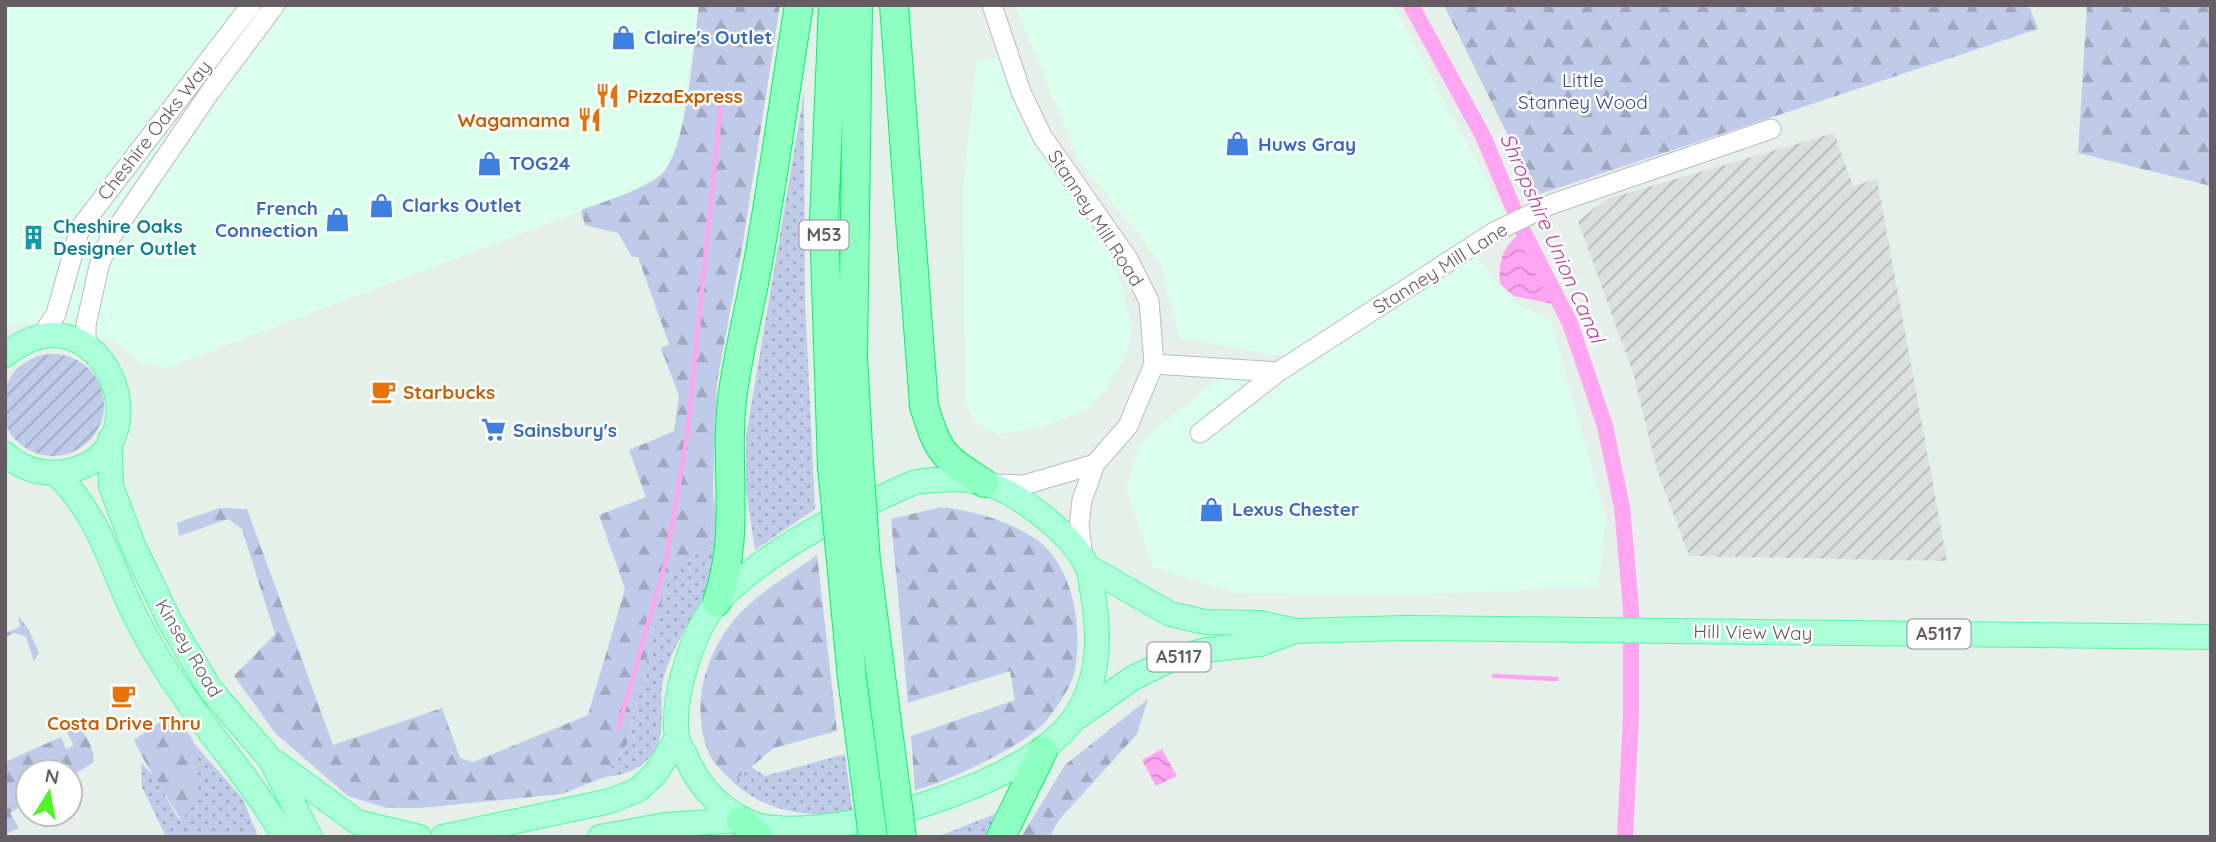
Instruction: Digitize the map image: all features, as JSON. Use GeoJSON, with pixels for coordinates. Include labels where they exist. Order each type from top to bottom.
{"type":"FeatureCollection","features":[{"type":"Feature","properties":{"kind":"highway"},"geometry":{"type":"LineString","coordinates":[[717,602],[732,548],[729,438],[733,392],[761,245],[799,5]]}},
{"type":"Feature","properties":{"kind":"highway","name":"M53"},"geometry":{"type":"LineString","coordinates":[[832,5],[824,221],[845,464],[852,678],[873,837]]}},
{"type":"Feature","properties":{"kind":"highway","name":"M53"},"geometry":{"type":"LineString","coordinates":[[858,5],[853,357],[845,464],[866,561],[902,837]]}},
{"type":"Feature","properties":{"kind":"highway"},"geometry":{"type":"LineString","coordinates":[[894,5],[924,406],[936,446],[957,465],[986,483]]}},
{"type":"Feature","properties":{"kind":"highway"},"geometry":{"type":"LineString","coordinates":[[1001,837],[1043,751]]}},
{"type":"Feature","properties":{"kind":"main road"},"geometry":{"type":"LineString","coordinates":[[5,454],[33,471],[55,473],[87,464],[110,440],[119,414],[115,379],[102,359],[86,345],[58,337],[40,338],[9,349]]}},
{"type":"Feature","properties":{"kind":"main road","name":"Kinsey Road"},"geometry":{"type":"LineString","coordinates":[[110,440],[111,486],[133,545],[170,622],[210,689],[271,760],[310,837]]}},
{"type":"Feature","properties":{"kind":"main road","name":"Kinsey Road"},"geometry":{"type":"LineString","coordinates":[[55,473],[80,499],[97,529],[123,590],[178,689],[253,785],[284,837]]}},
{"type":"Feature","properties":{"kind":"main road"},"geometry":{"type":"LineString","coordinates":[[443,837],[611,801],[638,790],[656,773],[677,738],[683,675],[693,646],[717,602],[766,560],[810,531],[917,482],[953,479],[986,483],[1035,510],[1068,540],[1086,563],[1098,623],[1097,662],[1087,698],[1075,718],[1043,751],[918,810],[857,827],[823,832],[779,832],[746,826],[666,824],[600,837]]}},
{"type":"Feature","properties":{"kind":"main road","name":"Hill View Way"},"geometry":{"type":"LineString","coordinates":[[1086,563],[1170,614],[1205,622],[1260,623],[1296,631],[1407,628],[2211,637]]}},
{"type":"Feature","properties":{"kind":"main road","name":"Hill View Way"},"geometry":{"type":"LineString","coordinates":[[1075,718],[1133,678],[1172,659],[1206,650],[1259,644],[1296,631]]}},
{"type":"Feature","properties":{"kind":"main road"},"geometry":{"type":"LineString","coordinates":[[677,738],[693,774],[715,800],[746,826]]}},
{"type":"Feature","properties":{"kind":"main road"},"geometry":{"type":"LineString","coordinates":[[271,760],[358,822],[419,837]]}},
{"type":"Feature","properties":{"kind":"street","name":"Cheshire Oaks Way"},"geometry":{"type":"LineString","coordinates":[[40,338],[55,314],[80,228],[251,5]]}},
{"type":"Feature","properties":{"kind":"street","name":"Cheshire Oaks Way"},"geometry":{"type":"LineString","coordinates":[[86,345],[86,324],[99,266],[110,239],[210,92],[275,5]]}},
{"type":"Feature","properties":{"kind":"street","name":"Stanney Mill Road"},"geometry":{"type":"LineString","coordinates":[[992,5],[1021,92],[1042,136],[1128,260],[1149,301],[1154,364],[1128,426],[1095,464],[1082,500],[1079,526],[1086,563]]}},
{"type":"Feature","properties":{"kind":"street","name":"Stanney Mill Lane"},"geometry":{"type":"LineString","coordinates":[[1200,433],[1278,372],[1493,232],[1552,204],[1771,129]]}},
{"type":"Feature","properties":{"kind":"street"},"geometry":{"type":"LineString","coordinates":[[1154,364],[1278,372]]}},
{"type":"Feature","properties":{"kind":"street"},"geometry":{"type":"LineString","coordinates":[[986,483],[1024,485],[1095,464]]}},
{"type":"Feature","properties":{"kind":"shaded area","name":"Cheshire Oaks Designer Outlet"},"geometry":{"type":"Polygon","coordinates":[[[5,5],[699,5],[679,140],[663,173],[626,194],[168,367],[141,364],[114,341],[69,328],[47,323],[5,326],[5,5]]]}},
{"type":"Feature","properties":{"kind":"shaded area"},"geometry":{"type":"Polygon","coordinates":[[[1015,5],[1393,5],[1505,215],[1296,353],[1272,355],[1179,337],[1160,262],[1078,159],[1015,5]]]}},
{"type":"Feature","properties":{"kind":"shaded area"},"geometry":{"type":"Polygon","coordinates":[[[999,56],[1021,111],[1058,176],[1115,259],[1132,331],[1125,356],[1107,388],[1086,410],[1040,428],[999,434],[976,424],[965,402],[963,189],[977,61],[999,56]]]}},
{"type":"Feature","properties":{"kind":"shaded area"},"geometry":{"type":"Polygon","coordinates":[[[1834,133],[1853,186],[1877,179],[1947,561],[1689,556],[1657,470],[1633,373],[1578,221],[1607,199],[1834,133]]]}},
{"type":"Feature","properties":{"kind":"shaded area"},"geometry":{"type":"Polygon","coordinates":[[[1476,256],[1516,304],[1550,319],[1606,518],[1598,587],[1403,595],[1235,593],[1153,567],[1126,488],[1140,442],[1221,377],[1288,377],[1451,268],[1476,256]]]}},
{"type":"Feature","properties":{"kind":"green space"},"geometry":{"type":"Polygon","coordinates":[[[699,5],[780,5],[743,242],[717,382],[711,545],[671,571],[654,628],[627,744],[605,777],[562,794],[420,808],[387,808],[348,796],[276,734],[234,676],[275,634],[242,529],[228,519],[179,536],[177,523],[220,508],[247,509],[333,745],[442,708],[460,758],[473,762],[588,715],[625,589],[599,515],[646,497],[629,450],[674,431],[679,396],[661,348],[669,344],[638,257],[632,257],[618,233],[585,225],[581,210],[625,194],[658,178],[664,172],[679,139],[684,117],[699,5]]]}},
{"type":"Feature","properties":{"kind":"green space","name":"Little Stanney Wood"},"geometry":{"type":"Polygon","coordinates":[[[1444,5],[2018,5],[2030,8],[2038,29],[1537,195],[1444,5]]]}},
{"type":"Feature","properties":{"kind":"green space"},"geometry":{"type":"Polygon","coordinates":[[[2087,5],[2211,5],[2211,186],[2078,153],[2087,5]]]}},
{"type":"Feature","properties":{"kind":"green space"},"geometry":{"type":"Polygon","coordinates":[[[804,93],[805,300],[815,509],[755,550],[746,490],[746,436],[804,93]]]}},
{"type":"Feature","properties":{"kind":"green space"},"geometry":{"type":"Polygon","coordinates":[[[53,354],[73,358],[89,369],[100,385],[104,405],[100,425],[89,441],[73,452],[53,456],[33,452],[17,441],[6,425],[2,405],[6,385],[17,369],[33,358],[53,354]]]}},
{"type":"Feature","properties":{"kind":"green space"},"geometry":{"type":"Polygon","coordinates":[[[713,490],[718,535],[716,570],[667,667],[662,689],[659,742],[651,757],[640,766],[627,773],[605,777],[627,744],[654,628],[671,571],[711,545],[713,490]]]}},
{"type":"Feature","properties":{"kind":"green space"},"geometry":{"type":"Polygon","coordinates":[[[941,507],[999,520],[1031,536],[1045,547],[1057,561],[1072,596],[1076,615],[1077,653],[1074,676],[1068,689],[1037,730],[985,762],[915,790],[911,736],[1015,700],[1010,671],[908,703],[891,519],[941,507]]]}},
{"type":"Feature","properties":{"kind":"green space"},"geometry":{"type":"Polygon","coordinates":[[[817,555],[837,731],[774,748],[733,782],[711,758],[704,739],[701,701],[709,663],[728,628],[748,605],[817,555]]]}},
{"type":"Feature","properties":{"kind":"green space"},"geometry":{"type":"Polygon","coordinates":[[[18,616],[29,630],[39,653],[34,661],[26,637],[15,633],[5,637],[5,633],[20,627],[18,616]]]}},
{"type":"Feature","properties":{"kind":"green space"},"geometry":{"type":"Polygon","coordinates":[[[1148,699],[1137,734],[1058,821],[1050,837],[1021,837],[1065,765],[1148,699]]]}},
{"type":"Feature","properties":{"kind":"green space"},"geometry":{"type":"Polygon","coordinates":[[[173,713],[193,740],[196,793],[182,822],[134,740],[173,713]]]}},
{"type":"Feature","properties":{"kind":"green space"},"geometry":{"type":"Polygon","coordinates":[[[69,722],[79,729],[92,750],[94,762],[84,768],[84,758],[14,758],[14,811],[10,813],[14,820],[14,828],[19,828],[5,835],[5,762],[61,737],[66,749],[74,745],[63,725],[69,722]]]}},
{"type":"Feature","properties":{"kind":"green space"},"geometry":{"type":"Polygon","coordinates":[[[190,739],[243,799],[258,837],[166,837],[142,787],[141,763],[155,777],[179,820],[193,792],[190,739]]]}},
{"type":"Feature","properties":{"kind":"green space"},"geometry":{"type":"Polygon","coordinates":[[[845,754],[853,814],[804,813],[774,807],[746,793],[733,782],[751,767],[765,776],[845,754]]]}},
{"type":"Feature","properties":{"kind":"green space"},"geometry":{"type":"Polygon","coordinates":[[[995,814],[986,837],[937,837],[995,814]]]}},
{"type":"Feature","properties":{"kind":"water"},"geometry":{"type":"Polygon","coordinates":[[[1523,231],[1562,306],[1514,296],[1500,284],[1503,254],[1523,231]]]}},
{"type":"Feature","properties":{"kind":"water"},"geometry":{"type":"Polygon","coordinates":[[[1162,749],[1177,776],[1156,786],[1142,760],[1162,749]]]}},
{"type":"Feature","properties":{"kind":"waterway","name":"Shropshire Union Canal"},"geometry":{"type":"LineString","coordinates":[[1411,5],[1483,136],[1523,231],[1570,323],[1605,426],[1622,507],[1631,608],[1631,716],[1625,837]]}},
{"type":"Feature","properties":{"kind":"waterway"},"geometry":{"type":"LineString","coordinates":[[618,729],[666,561],[687,436],[722,95]]}},
{"type":"Feature","properties":{"kind":"waterway"},"geometry":{"type":"LineString","coordinates":[[1494,676],[1557,679]]}},
{"type":"Feature","properties":{"kind":"place","name":"Claire's Outlet"},"geometry":{"type":"Point","coordinates":[624,37]}},
{"type":"Feature","properties":{"kind":"place","name":"PizzaExpress"},"geometry":{"type":"Point","coordinates":[607,96]}},
{"type":"Feature","properties":{"kind":"place","name":"Wagamama"},"geometry":{"type":"Point","coordinates":[590,120]}},
{"type":"Feature","properties":{"kind":"place","name":"Huws Gray"},"geometry":{"type":"Point","coordinates":[1238,144]}},
{"type":"Feature","properties":{"kind":"place","name":"TOG24"},"geometry":{"type":"Point","coordinates":[489,163]}},
{"type":"Feature","properties":{"kind":"place","name":"Clarks Outlet"},"geometry":{"type":"Point","coordinates":[382,205]}},
{"type":"Feature","properties":{"kind":"place","name":"French Connection"},"geometry":{"type":"Point","coordinates":[338,219]}},
{"type":"Feature","properties":{"kind":"place","name":"Cheshire Oaks Designer Outlet"},"geometry":{"type":"Point","coordinates":[33,237]}},
{"type":"Feature","properties":{"kind":"place","name":"Starbucks"},"geometry":{"type":"Point","coordinates":[383,392]}},
{"type":"Feature","properties":{"kind":"place","name":"Sainsbury's"},"geometry":{"type":"Point","coordinates":[493,430]}},
{"type":"Feature","properties":{"kind":"place","name":"Lexus Chester"},"geometry":{"type":"Point","coordinates":[1212,509]}},
{"type":"Feature","properties":{"kind":"place","name":"Costa Drive Thru"},"geometry":{"type":"Point","coordinates":[124,695]}}]}
